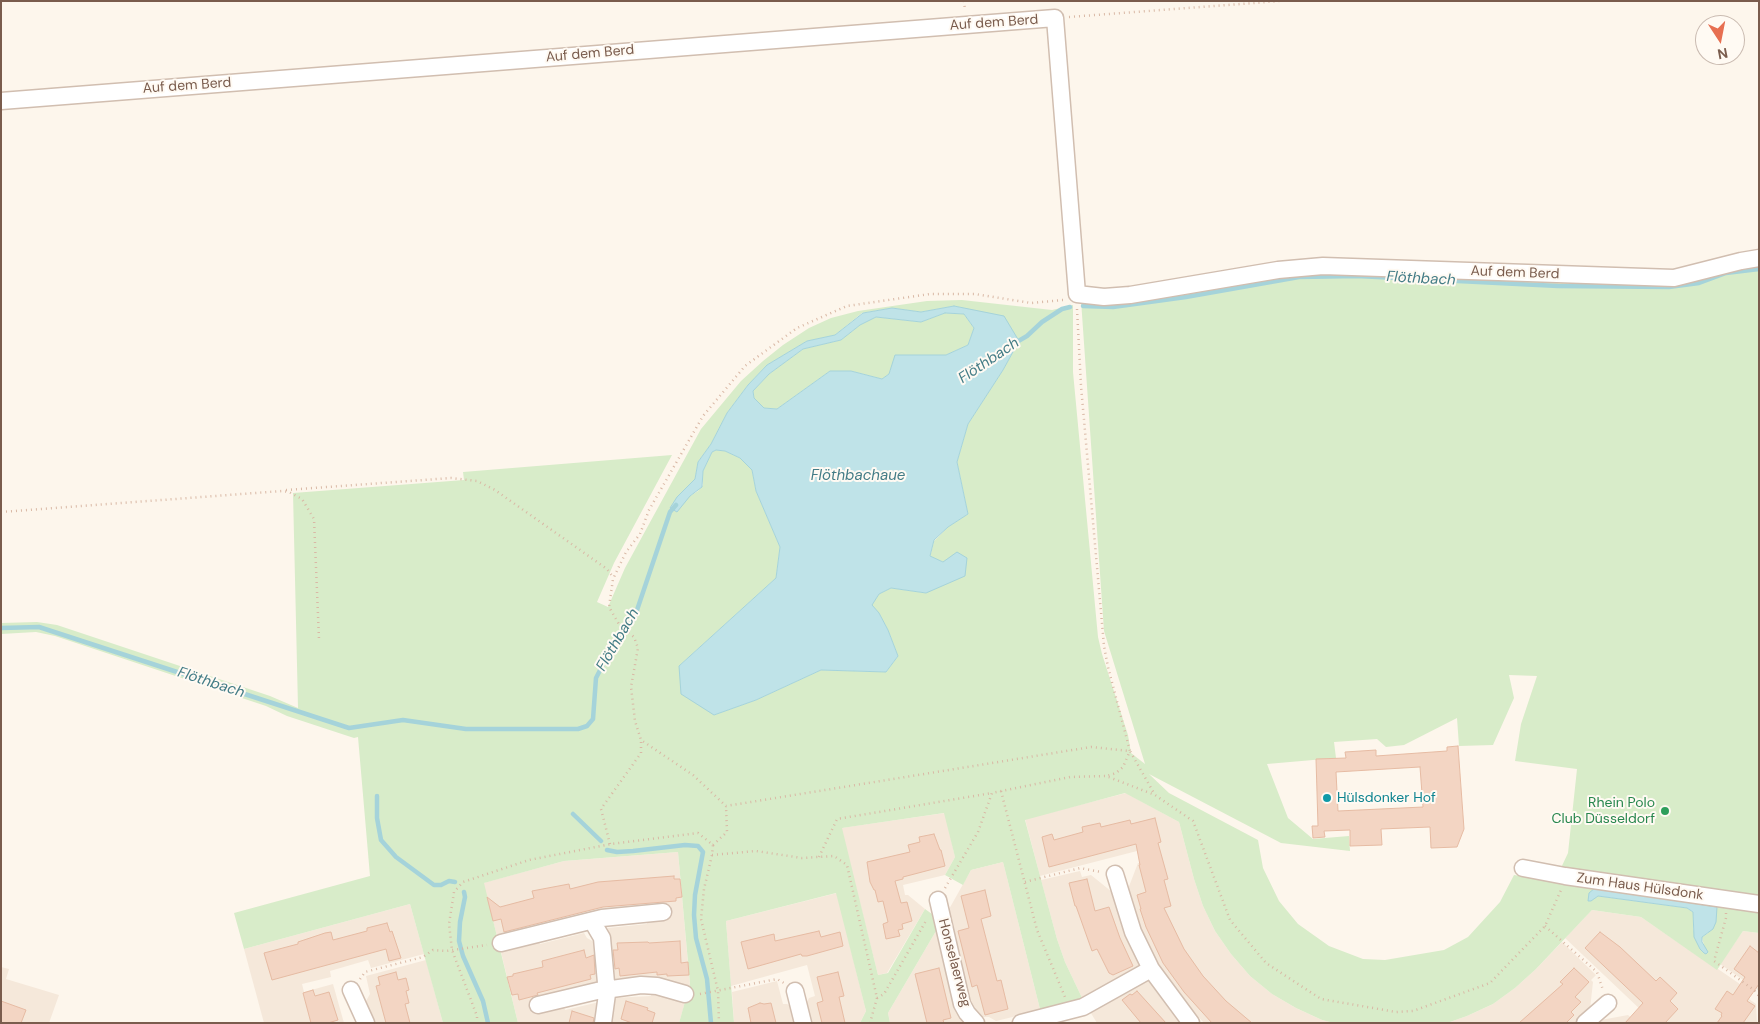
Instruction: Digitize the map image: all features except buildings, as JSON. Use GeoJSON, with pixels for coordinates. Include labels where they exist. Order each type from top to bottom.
{"type":"FeatureCollection","features":[{"type":"Feature","properties":{"kind":"street","name":"Auf dem Berd"},"geometry":{"type":"LineString","coordinates":[[1,101],[1055,18],[1077,294],[1104,297],[1130,295],[1278,270],[1323,266],[1674,278],[1759,258]]}},
{"type":"Feature","properties":{"kind":"street","name":"Zum Haus Hülsdonk"},"geometry":{"type":"LineString","coordinates":[[1523,868],[1565,876],[1759,904]]}},
{"type":"Feature","properties":{"kind":"street"},"geometry":{"type":"LineString","coordinates":[[1115,874],[1133,932],[1151,969],[1191,1023]]}},
{"type":"Feature","properties":{"kind":"street","name":"Honselaerweg"},"geometry":{"type":"LineString","coordinates":[[938,900],[962,1004],[976,1023]]}},
{"type":"Feature","properties":{"kind":"street"},"geometry":{"type":"LineString","coordinates":[[501,943],[607,917],[663,912]]}},
{"type":"Feature","properties":{"kind":"street"},"geometry":{"type":"LineString","coordinates":[[592,920],[602,938],[607,989],[603,1023]]}},
{"type":"Feature","properties":{"kind":"street"},"geometry":{"type":"LineString","coordinates":[[1021,1023],[1091,1004],[1151,969]]}},
{"type":"Feature","properties":{"kind":"street"},"geometry":{"type":"LineString","coordinates":[[538,1005],[607,989],[650,985],[685,994]]}},
{"type":"Feature","properties":{"kind":"street"},"geometry":{"type":"LineString","coordinates":[[351,990],[366,1023]]}},
{"type":"Feature","properties":{"kind":"street"},"geometry":{"type":"LineString","coordinates":[[795,991],[804,1023]]}},
{"type":"Feature","properties":{"kind":"street"},"geometry":{"type":"LineString","coordinates":[[1585,1023],[1608,1002]]}},
{"type":"Feature","properties":{"kind":"path"},"geometry":{"type":"LineString","coordinates":[[1055,18],[1280,1]]}},
{"type":"Feature","properties":{"kind":"path"},"geometry":{"type":"LineString","coordinates":[[610,844],[601,808],[641,753],[641,740],[634,722],[631,686],[638,648],[634,637],[620,626],[609,607],[613,579],[626,552],[640,534],[649,510],[703,416],[746,366],[797,328],[847,306],[930,294],[975,294],[1031,303],[1066,300]]}},
{"type":"Feature","properties":{"kind":"path"},"geometry":{"type":"LineString","coordinates":[[1077,311],[1081,386],[1104,646],[1130,751],[1155,795]]}},
{"type":"Feature","properties":{"kind":"path"},"geometry":{"type":"LineString","coordinates":[[1,512],[451,478],[477,481],[495,490],[607,569],[613,579]]}},
{"type":"Feature","properties":{"kind":"path"},"geometry":{"type":"LineString","coordinates":[[282,491],[289,492],[302,499],[314,519],[319,640]]}},
{"type":"Feature","properties":{"kind":"path"},"geometry":{"type":"LineString","coordinates":[[641,740],[694,776],[726,806],[727,832],[713,845],[704,889],[702,919],[716,992],[719,1023]]}},
{"type":"Feature","properties":{"kind":"path"},"geometry":{"type":"LineString","coordinates":[[726,806],[1091,747],[1130,751]]}},
{"type":"Feature","properties":{"kind":"path"},"geometry":{"type":"LineString","coordinates":[[819,857],[837,819],[1001,791],[1070,777],[1106,776],[1123,767],[1130,751]]}},
{"type":"Feature","properties":{"kind":"path"},"geometry":{"type":"LineString","coordinates":[[1106,776],[1155,795],[1193,821],[1230,920],[1266,963],[1321,999],[1396,1012],[1413,1010],[1490,983],[1546,926],[1565,876]]}},
{"type":"Feature","properties":{"kind":"path"},"geometry":{"type":"LineString","coordinates":[[1001,791],[1037,930],[1070,1010]]}},
{"type":"Feature","properties":{"kind":"path"},"geometry":{"type":"LineString","coordinates":[[877,998],[884,994],[978,832],[992,792]]}},
{"type":"Feature","properties":{"kind":"path"},"geometry":{"type":"LineString","coordinates":[[477,1023],[477,1016],[452,950],[449,924],[454,892],[463,882],[529,860],[610,844],[698,833],[713,845]]}},
{"type":"Feature","properties":{"kind":"path"},"geometry":{"type":"LineString","coordinates":[[712,855],[756,851],[802,858],[834,856],[847,865],[877,998],[870,1023]]}},
{"type":"Feature","properties":{"kind":"path"},"geometry":{"type":"LineString","coordinates":[[1025,882],[1080,868],[1115,874]]}},
{"type":"Feature","properties":{"kind":"path"},"geometry":{"type":"LineString","coordinates":[[1725,899],[1726,918],[1714,961],[1754,990],[1759,996]]}},
{"type":"Feature","properties":{"kind":"path"},"geometry":{"type":"LineString","coordinates":[[1546,926],[1597,972],[1608,1002]]}},
{"type":"Feature","properties":{"kind":"path"},"geometry":{"type":"LineString","coordinates":[[351,990],[365,972],[423,957],[433,950],[452,950],[501,943]]}},
{"type":"Feature","properties":{"kind":"path"},"geometry":{"type":"LineString","coordinates":[[703,994],[777,979],[795,991]]}},
{"type":"Feature","properties":{"kind":"shaded area"},"geometry":{"type":"Polygon","coordinates":[[[1126,793],[1179,822],[1203,906],[1215,931],[1250,976],[1272,994],[1296,1008],[1322,1020],[1334,1023],[1204,1023],[1179,996],[1158,965],[1141,931],[1128,889],[1138,863],[1141,863],[1137,851],[1040,876],[1025,819],[1126,793]]]}},
{"type":"Feature","properties":{"kind":"shaded area"},"geometry":{"type":"Polygon","coordinates":[[[945,813],[955,857],[945,875],[903,885],[905,895],[908,895],[925,909],[887,973],[878,975],[841,828],[945,813]]]}},
{"type":"Feature","properties":{"kind":"shaded area"},"geometry":{"type":"Polygon","coordinates":[[[678,852],[690,985],[688,990],[612,983],[608,928],[647,924],[646,918],[498,940],[483,883],[564,861],[678,852]]]}},
{"type":"Feature","properties":{"kind":"shaded area"},"geometry":{"type":"Polygon","coordinates":[[[1003,862],[1041,1013],[1021,1015],[996,1021],[989,1017],[982,1017],[970,1005],[948,911],[971,870],[1003,862]]]}},
{"type":"Feature","properties":{"kind":"shaded area"},"geometry":{"type":"Polygon","coordinates":[[[1080,871],[1082,877],[1091,875],[1112,892],[1120,919],[1141,966],[1084,1002],[1065,962],[1041,880],[1080,871]]]}},
{"type":"Feature","properties":{"kind":"shaded area"},"geometry":{"type":"Polygon","coordinates":[[[837,893],[866,1011],[860,1023],[809,1023],[805,1006],[809,998],[815,996],[807,965],[731,986],[726,921],[837,893]]]}},
{"type":"Feature","properties":{"kind":"shaded area"},"geometry":{"type":"Polygon","coordinates":[[[410,904],[424,954],[371,968],[368,960],[330,971],[331,977],[302,984],[304,992],[333,984],[344,1023],[264,1023],[244,949],[410,904]]]}},
{"type":"Feature","properties":{"kind":"shaded area"},"geometry":{"type":"Polygon","coordinates":[[[1592,910],[1641,917],[1718,969],[1753,993],[1749,999],[1756,1004],[1757,1023],[1598,1023],[1601,1020],[1628,1015],[1635,1021],[1643,1012],[1565,938],[1592,910]]]}},
{"type":"Feature","properties":{"kind":"shaded area"},"geometry":{"type":"Polygon","coordinates":[[[936,931],[957,1013],[966,1023],[890,1023],[888,1013],[936,931]]]}},
{"type":"Feature","properties":{"kind":"shaded area"},"geometry":{"type":"Polygon","coordinates":[[[1743,931],[1759,933],[1759,991],[1720,964],[1743,931]]]}},
{"type":"Feature","properties":{"kind":"shaded area"},"geometry":{"type":"Polygon","coordinates":[[[584,933],[587,938],[596,943],[601,985],[563,1003],[565,1010],[601,1003],[597,1023],[518,1023],[501,952],[507,950],[506,946],[538,938],[540,944],[584,933]]]}},
{"type":"Feature","properties":{"kind":"shaded area"},"geometry":{"type":"Polygon","coordinates":[[[1562,942],[1596,975],[1591,980],[1593,982],[1590,1009],[1575,1023],[1447,1023],[1493,1004],[1515,988],[1562,942]]]}},
{"type":"Feature","properties":{"kind":"shaded area"},"geometry":{"type":"Polygon","coordinates":[[[426,960],[443,1023],[372,1023],[366,1001],[370,994],[366,976],[426,960]]]}},
{"type":"Feature","properties":{"kind":"shaded area"},"geometry":{"type":"Polygon","coordinates":[[[1,967],[9,969],[6,979],[59,995],[49,1023],[1,1023],[1,967]]]}},
{"type":"Feature","properties":{"kind":"shaded area"},"geometry":{"type":"Polygon","coordinates":[[[1148,979],[1182,1023],[1097,1023],[1089,1010],[1117,994],[1122,995],[1148,979]]]}},
{"type":"Feature","properties":{"kind":"shaded area"},"geometry":{"type":"Polygon","coordinates":[[[777,981],[783,1004],[795,1008],[799,1023],[734,1023],[732,992],[777,981]]]}},
{"type":"Feature","properties":{"kind":"shaded area"},"geometry":{"type":"Polygon","coordinates":[[[651,989],[686,999],[679,1023],[609,1023],[613,998],[651,996],[651,989]]]}},
{"type":"Feature","properties":{"kind":"green space"},"geometry":{"type":"Polygon","coordinates":[[[1759,263],[1759,898],[1560,870],[1568,853],[1577,769],[1515,761],[1521,724],[1537,676],[1509,675],[1514,698],[1493,745],[1459,746],[1457,718],[1404,745],[1386,747],[1377,739],[1334,742],[1336,758],[1267,764],[1288,818],[1313,839],[1349,836],[1350,851],[1281,843],[1149,774],[1169,793],[1258,840],[1263,868],[1279,901],[1298,924],[1329,946],[1363,959],[1385,960],[1444,950],[1468,937],[1500,902],[1514,875],[1759,912],[1759,933],[1743,931],[1717,970],[1641,917],[1592,910],[1536,969],[1515,988],[1493,1004],[1467,1016],[1447,1023],[1334,1023],[1322,1020],[1272,994],[1250,976],[1215,931],[1203,906],[1179,822],[1125,793],[1025,820],[1057,939],[1065,962],[1084,1002],[1041,1013],[1003,862],[971,870],[963,885],[945,875],[955,857],[944,813],[842,828],[878,975],[888,973],[925,909],[932,914],[936,931],[888,1013],[890,1023],[860,1023],[866,1011],[836,893],[726,921],[734,1023],[679,1023],[690,984],[678,852],[564,861],[484,883],[518,1023],[443,1023],[410,904],[244,949],[234,913],[370,876],[358,737],[354,738],[287,716],[266,706],[55,636],[36,632],[1,634],[1,623],[37,622],[57,625],[270,696],[298,708],[293,493],[464,480],[463,472],[672,455],[614,563],[597,602],[608,607],[625,568],[701,429],[741,381],[783,345],[809,328],[831,318],[858,311],[927,301],[962,300],[1052,310],[1073,305],[1073,372],[1098,637],[1128,735],[1131,753],[1145,764],[1104,631],[1081,300],[1295,271],[1552,280],[1759,263]],[[954,306],[921,312],[892,308],[862,313],[835,335],[807,341],[767,365],[748,385],[727,413],[711,444],[698,462],[695,479],[677,497],[690,496],[703,485],[703,471],[712,452],[716,450],[725,451],[740,458],[752,470],[756,491],[780,547],[776,578],[679,666],[714,715],[756,700],[821,670],[886,672],[898,656],[879,613],[871,605],[879,594],[891,588],[926,593],[943,562],[930,557],[934,541],[948,527],[968,514],[957,462],[968,424],[1003,370],[1019,341],[978,312],[954,306]],[[1595,888],[1593,898],[1598,896],[1687,908],[1693,912],[1693,929],[1705,950],[1702,937],[1708,933],[1716,907],[1595,888]]]}},
{"type":"Feature","properties":{"kind":"green space"},"geometry":{"type":"Polygon","coordinates":[[[945,313],[964,314],[974,328],[968,345],[946,355],[896,355],[889,374],[882,379],[851,371],[830,371],[777,409],[764,408],[754,398],[753,391],[769,374],[803,349],[841,340],[860,325],[876,317],[921,322],[945,313]]]}},
{"type":"Feature","properties":{"kind":"water","name":"Flöthbachaue"},"geometry":{"type":"Polygon","coordinates":[[[954,306],[1004,316],[1019,341],[1003,370],[968,424],[957,462],[968,514],[948,527],[934,540],[930,556],[943,562],[957,552],[967,558],[965,576],[926,593],[891,588],[879,594],[872,605],[879,613],[888,630],[898,656],[886,672],[821,670],[756,700],[714,715],[681,694],[679,666],[776,578],[780,547],[756,491],[752,470],[740,458],[725,451],[716,450],[712,452],[703,471],[702,487],[690,496],[677,512],[670,508],[677,497],[695,479],[698,462],[711,444],[727,413],[748,385],[767,365],[807,341],[835,335],[863,313],[892,308],[921,312],[954,306]],[[945,313],[921,322],[876,317],[860,325],[841,340],[803,349],[769,374],[753,391],[754,398],[764,408],[777,409],[830,371],[851,371],[882,379],[889,374],[895,355],[946,355],[968,345],[974,328],[964,314],[945,313]]]}},
{"type":"Feature","properties":{"kind":"water"},"geometry":{"type":"Polygon","coordinates":[[[1595,888],[1717,907],[1716,922],[1713,929],[1702,937],[1702,942],[1708,952],[1706,954],[1700,949],[1694,937],[1693,912],[1687,908],[1598,896],[1588,901],[1589,893],[1595,888]]]}},
{"type":"Feature","properties":{"kind":"waterway","name":"Flöthbach"},"geometry":{"type":"LineString","coordinates":[[1083,306],[1113,307],[1186,297],[1299,277],[1357,276],[1558,286],[1669,287],[1699,283],[1726,273],[1759,269]]}},
{"type":"Feature","properties":{"kind":"waterway","name":"Flöthbach"},"geometry":{"type":"LineString","coordinates":[[1015,343],[1027,336],[1042,322],[1062,309],[1070,307]]}},
{"type":"Feature","properties":{"kind":"waterway","name":"Flöthbach"},"geometry":{"type":"LineString","coordinates":[[1,628],[39,627],[349,728],[403,720],[466,729],[578,729],[587,726],[593,719],[596,678],[614,643],[634,619],[670,512],[676,505]]}},
{"type":"Feature","properties":{"kind":"waterway"},"geometry":{"type":"LineString","coordinates":[[377,796],[377,818],[381,840],[396,857],[434,885],[441,885],[449,881],[455,882]]}},
{"type":"Feature","properties":{"kind":"waterway"},"geometry":{"type":"LineString","coordinates":[[573,814],[601,841]]}},
{"type":"Feature","properties":{"kind":"waterway"},"geometry":{"type":"LineString","coordinates":[[607,850],[617,852],[633,851],[685,845],[698,846],[703,852],[695,895],[694,915],[696,938],[707,979],[711,1023]]}},
{"type":"Feature","properties":{"kind":"waterway"},"geometry":{"type":"LineString","coordinates":[[464,892],[465,897],[460,922],[459,941],[463,956],[483,1001],[488,1023]]}},
{"type":"Feature","properties":{"kind":"place","name":"Hülsdonker Hof"},"geometry":{"type":"Point","coordinates":[1327,798]}},
{"type":"Feature","properties":{"kind":"place","name":"Rhein Polo Club Düsseldorf"},"geometry":{"type":"Point","coordinates":[1665,811]}}]}
